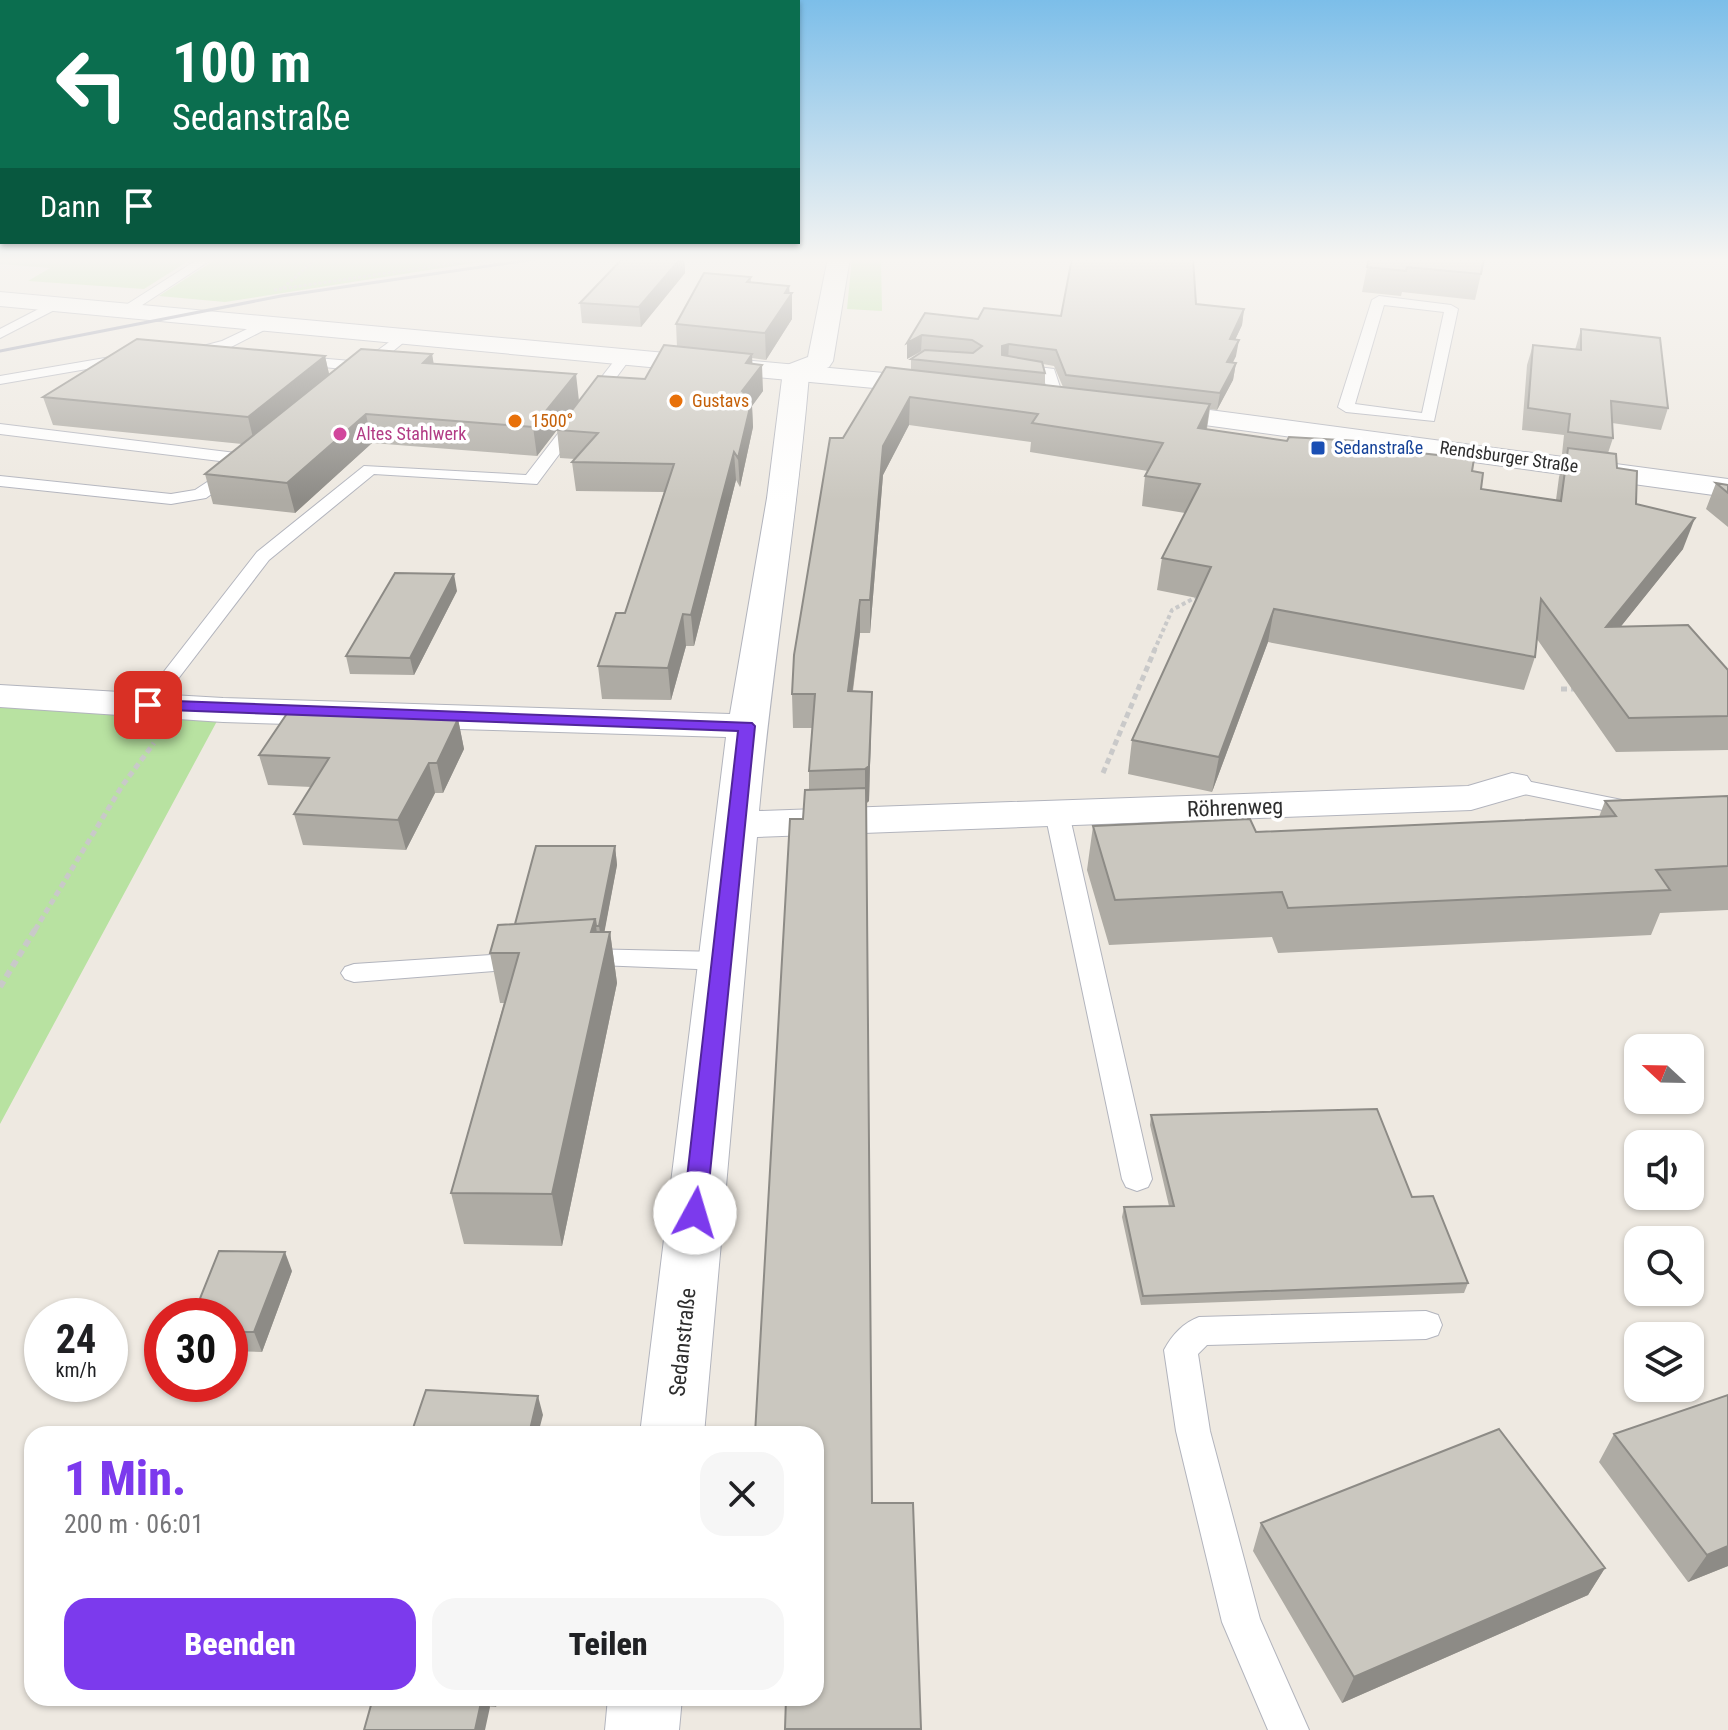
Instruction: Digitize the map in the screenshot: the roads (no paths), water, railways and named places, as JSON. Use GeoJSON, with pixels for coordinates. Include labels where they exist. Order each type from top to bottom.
{"type":"FeatureCollection","features":[{"type":"Feature","properties":{"kind":"street"},"geometry":{"type":"LineString","coordinates":[[445,339],[796,371],[895,375],[964,389]]}},
{"type":"Feature","properties":{"kind":"street"},"geometry":{"type":"LineString","coordinates":[[796,371],[820,361],[824,339]]}},
{"type":"Feature","properties":{"kind":"street","name":"Sedanstraße"},"geometry":{"type":"LineString","coordinates":[[673,1426],[747,726],[783,498],[796,371]]}},
{"type":"Feature","properties":{"kind":"street"},"geometry":{"type":"LineString","coordinates":[[1009,380],[1056,399],[1086,403]]}},
{"type":"Feature","properties":{"kind":"street","name":"Rendsburger Straße"},"geometry":{"type":"LineString","coordinates":[[1115,406],[1407,429],[1728,488]]}},
{"type":"Feature","properties":{"kind":"street"},"geometry":{"type":"LineString","coordinates":[[0,696],[165,706],[747,726]]}},
{"type":"Feature","properties":{"kind":"street","name":"Röhrenweg"},"geometry":{"type":"LineString","coordinates":[[738,825],[1471,798],[1512,785]]}},
{"type":"Feature","properties":{"kind":"street"},"geometry":{"type":"LineString","coordinates":[[642,1730],[644,1706]]}},
{"type":"Feature","properties":{"kind":"lane"},"geometry":{"type":"LineString","coordinates":[[204,351],[237,339]]}},
{"type":"Feature","properties":{"kind":"lane"},"geometry":{"type":"LineString","coordinates":[[343,385],[399,339]]}},
{"type":"Feature","properties":{"kind":"lane"},"geometry":{"type":"LineString","coordinates":[[1367,339],[1346,407],[1407,429],[1429,418],[1445,339]]}},
{"type":"Feature","properties":{"kind":"lane"},"geometry":{"type":"LineString","coordinates":[[174,353],[204,351],[248,355]]}},
{"type":"Feature","properties":{"kind":"lane"},"geometry":{"type":"LineString","coordinates":[[165,706],[263,556],[370,469],[531,480],[626,355]]}},
{"type":"Feature","properties":{"kind":"lane"},"geometry":{"type":"LineString","coordinates":[[0,380],[144,356]]}},
{"type":"Feature","properties":{"kind":"lane"},"geometry":{"type":"LineString","coordinates":[[277,358],[365,367]]}},
{"type":"Feature","properties":{"kind":"lane"},"geometry":{"type":"LineString","coordinates":[[0,429],[258,455],[200,494],[171,499],[0,481]]}},
{"type":"Feature","properties":{"kind":"lane","name":"Röhrenweg"},"geometry":{"type":"LineString","coordinates":[[1512,785],[1622,807],[1652,805]]}},
{"type":"Feature","properties":{"kind":"lane"},"geometry":{"type":"LineString","coordinates":[[1057,813],[1137,1179]]}},
{"type":"Feature","properties":{"kind":"lane"},"geometry":{"type":"LineString","coordinates":[[354,973],[599,957],[721,961]]}},
{"type":"Feature","properties":{"kind":"lane"},"geometry":{"type":"LineString","coordinates":[[1289,1730],[1241,1622],[1193,1431],[1181,1350],[1199,1331],[1426,1325]]}},
{"type":"Feature","properties":{"kind":"railway"},"geometry":{"type":"LineString","coordinates":[[0,351],[63,339]]}},
{"type":"Feature","properties":{"kind":"place","name":"Gustavs"},"geometry":{"type":"Point","coordinates":[676,401]}},
{"type":"Feature","properties":{"kind":"place","name":"1500°"},"geometry":{"type":"Point","coordinates":[515,421]}},
{"type":"Feature","properties":{"kind":"place","name":"Altes Stahlwerk"},"geometry":{"type":"Point","coordinates":[340,434]}},
{"type":"Feature","properties":{"kind":"place","name":"Sedanstraße"},"geometry":{"type":"Point","coordinates":[1318,448]}}]}
